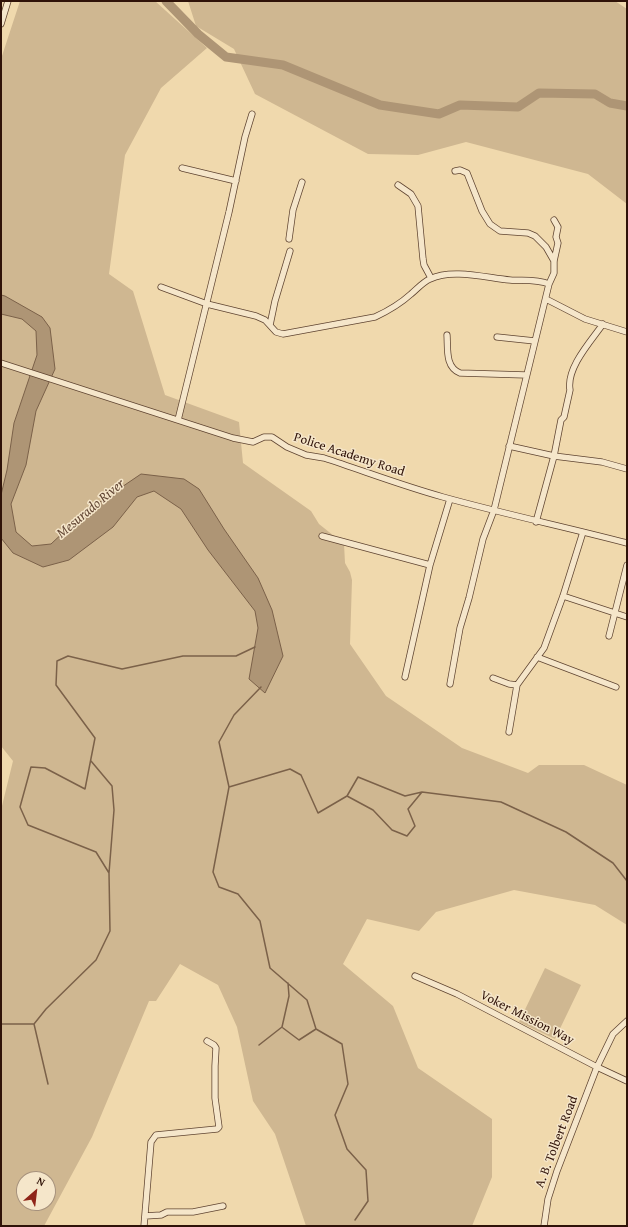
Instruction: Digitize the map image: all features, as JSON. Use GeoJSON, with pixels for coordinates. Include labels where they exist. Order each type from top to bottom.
{"type":"FeatureCollection","features":[{"type":"Feature","properties":{"kind":"street"},"geometry":{"type":"LineString","coordinates":[[1,24],[8,1]]}},
{"type":"Feature","properties":{"kind":"street"},"geometry":{"type":"LineString","coordinates":[[178,420],[252,114]]}},
{"type":"Feature","properties":{"kind":"street"},"geometry":{"type":"LineString","coordinates":[[182,168],[236,180]]}},
{"type":"Feature","properties":{"kind":"street"},"geometry":{"type":"LineString","coordinates":[[455,171],[460,170],[467,173],[482,211],[490,224],[500,232],[528,233],[535,236],[546,247],[554,261]]}},
{"type":"Feature","properties":{"kind":"street"},"geometry":{"type":"LineString","coordinates":[[289,239],[293,210],[302,182]]}},
{"type":"Feature","properties":{"kind":"street"},"geometry":{"type":"LineString","coordinates":[[398,185],[411,194],[418,206],[424,266],[431,278]]}},
{"type":"Feature","properties":{"kind":"street"},"geometry":{"type":"LineString","coordinates":[[450,684],[460,628],[469,598],[483,539],[494,510],[549,284],[554,273],[554,261],[558,244],[556,237],[558,227],[557,222],[554,220]]}},
{"type":"Feature","properties":{"kind":"street"},"geometry":{"type":"LineString","coordinates":[[270,325],[274,301],[290,252]]}},
{"type":"Feature","properties":{"kind":"street"},"geometry":{"type":"LineString","coordinates":[[161,287],[207,304],[256,316],[265,320],[276,332],[284,334],[375,317],[401,302],[431,278],[449,275],[471,275],[507,280],[534,280],[549,284]]}},
{"type":"Feature","properties":{"kind":"street"},"geometry":{"type":"LineString","coordinates":[[546,299],[585,319],[627,332]]}},
{"type":"Feature","properties":{"kind":"street"},"geometry":{"type":"LineString","coordinates":[[536,522],[554,456],[561,420],[564,417],[570,390],[569,385],[572,371],[603,324]]}},
{"type":"Feature","properties":{"kind":"street"},"geometry":{"type":"LineString","coordinates":[[447,335],[449,361],[454,371],[460,373],[526,375]]}},
{"type":"Feature","properties":{"kind":"street"},"geometry":{"type":"LineString","coordinates":[[497,337],[535,342]]}},
{"type":"Feature","properties":{"kind":"street","name":"Police Academy Road"},"geometry":{"type":"LineString","coordinates":[[1,362],[54,381],[233,438],[254,442],[264,437],[272,437],[287,447],[306,456],[324,458],[450,499],[536,522],[627,543]]}},
{"type":"Feature","properties":{"kind":"street"},"geometry":{"type":"LineString","coordinates":[[509,446],[554,456],[602,462],[627,469]]}},
{"type":"Feature","properties":{"kind":"street"},"geometry":{"type":"LineString","coordinates":[[405,677],[430,565],[450,499]]}},
{"type":"Feature","properties":{"kind":"street"},"geometry":{"type":"LineString","coordinates":[[509,732],[517,685],[544,648],[563,596],[583,532]]}},
{"type":"Feature","properties":{"kind":"street"},"geometry":{"type":"LineString","coordinates":[[322,536],[430,565]]}},
{"type":"Feature","properties":{"kind":"street"},"geometry":{"type":"LineString","coordinates":[[609,636],[627,565]]}},
{"type":"Feature","properties":{"kind":"street"},"geometry":{"type":"LineString","coordinates":[[563,596],[627,617]]}},
{"type":"Feature","properties":{"kind":"street"},"geometry":{"type":"LineString","coordinates":[[537,657],[616,687]]}},
{"type":"Feature","properties":{"kind":"street"},"geometry":{"type":"LineString","coordinates":[[493,678],[509,684],[517,685]]}},
{"type":"Feature","properties":{"kind":"street","name":"Voker Mission Way"},"geometry":{"type":"LineString","coordinates":[[416,976],[457,994],[597,1067],[627,1081]]}},
{"type":"Feature","properties":{"kind":"street","name":"A. B. Tolbert Road"},"geometry":{"type":"LineString","coordinates":[[544,1226],[548,1199],[557,1171],[597,1067],[613,1034],[627,1021]]}},
{"type":"Feature","properties":{"kind":"street"},"geometry":{"type":"LineString","coordinates":[[144,1226],[152,1142],[156,1135],[219,1128],[215,1098],[214,1066],[216,1048],[207,1041]]}},
{"type":"Feature","properties":{"kind":"street"},"geometry":{"type":"LineString","coordinates":[[145,1216],[161,1215],[167,1212],[193,1212],[223,1206]]}},
{"type":"Feature","properties":{"kind":"shaded area"},"geometry":{"type":"Polygon","coordinates":[[[20,1],[155,1],[207,48],[161,88],[125,155],[109,274],[133,291],[165,395],[239,422],[243,463],[311,511],[319,524],[344,544],[345,563],[352,580],[350,644],[386,696],[462,748],[528,773],[539,765],[584,765],[627,785],[627,925],[595,905],[514,890],[436,912],[419,931],[367,919],[343,964],[393,1006],[418,1068],[492,1119],[492,1177],[472,1226],[306,1226],[275,1134],[253,1101],[237,1027],[218,985],[180,964],[156,1001],[149,1001],[92,1137],[56,1204],[56,1171],[16,1171],[16,1211],[52,1211],[44,1226],[1,1226],[1,810],[13,761],[1,746],[1,59],[20,1]]]}},
{"type":"Feature","properties":{"kind":"shaded area"},"geometry":{"type":"Polygon","coordinates":[[[188,1],[615,1],[627,9],[627,204],[588,174],[466,142],[418,155],[368,154],[255,94],[234,49],[196,26],[188,1]]]}},
{"type":"Feature","properties":{"kind":"shaded area"},"geometry":{"type":"Polygon","coordinates":[[[545,968],[581,985],[555,1039],[519,1022],[545,968]]]}},
{"type":"Feature","properties":{"kind":"water","name":"Mesurado River"},"geometry":{"type":"Polygon","coordinates":[[[1,295],[42,317],[50,328],[55,369],[36,411],[26,465],[11,504],[16,532],[32,546],[51,544],[85,512],[141,474],[184,479],[199,489],[224,529],[258,578],[272,610],[283,656],[265,693],[249,679],[258,628],[255,611],[208,550],[181,509],[154,491],[137,497],[113,527],[69,560],[43,567],[13,553],[1,538],[1,495],[7,470],[14,423],[37,355],[36,331],[22,319],[1,314],[1,295]]]}},
{"type":"Feature","properties":{"kind":"waterway"},"geometry":{"type":"LineString","coordinates":[[166,1],[198,34],[226,57],[283,65],[380,105],[439,114],[460,105],[518,107],[539,93],[595,94],[610,103],[627,106]]}},
{"type":"Feature","properties":{"kind":"waterway"},"geometry":{"type":"LineString","coordinates":[[48,1084],[34,1024],[46,1009],[96,960],[110,931],[109,873],[96,852],[28,825],[20,807],[31,767],[45,768],[85,789],[95,738],[56,685],[57,661],[68,656],[122,669],[183,656],[236,656],[255,647]]}},
{"type":"Feature","properties":{"kind":"waterway"},"geometry":{"type":"LineString","coordinates":[[261,687],[234,715],[219,742],[229,787],[213,872],[219,887],[238,894],[260,921],[270,968],[307,1000],[316,1029],[342,1044],[348,1084],[335,1115],[347,1149],[366,1170],[368,1201],[355,1220]]}},
{"type":"Feature","properties":{"kind":"waterway"},"geometry":{"type":"LineString","coordinates":[[91,761],[112,786],[114,810],[109,873]]}},
{"type":"Feature","properties":{"kind":"waterway"},"geometry":{"type":"LineString","coordinates":[[229,787],[290,769],[301,775],[318,813],[347,796],[358,777],[405,796],[422,792],[501,802],[566,832],[613,863],[627,881]]}},
{"type":"Feature","properties":{"kind":"waterway"},"geometry":{"type":"LineString","coordinates":[[347,796],[373,810],[392,830],[407,836],[415,826],[408,809],[422,792]]}},
{"type":"Feature","properties":{"kind":"waterway"},"geometry":{"type":"LineString","coordinates":[[259,1045],[282,1027],[289,996],[288,983]]}},
{"type":"Feature","properties":{"kind":"waterway"},"geometry":{"type":"LineString","coordinates":[[1,1026],[1,1024],[34,1024]]}},
{"type":"Feature","properties":{"kind":"waterway"},"geometry":{"type":"LineString","coordinates":[[283,1028],[299,1040],[316,1029]]}}]}
